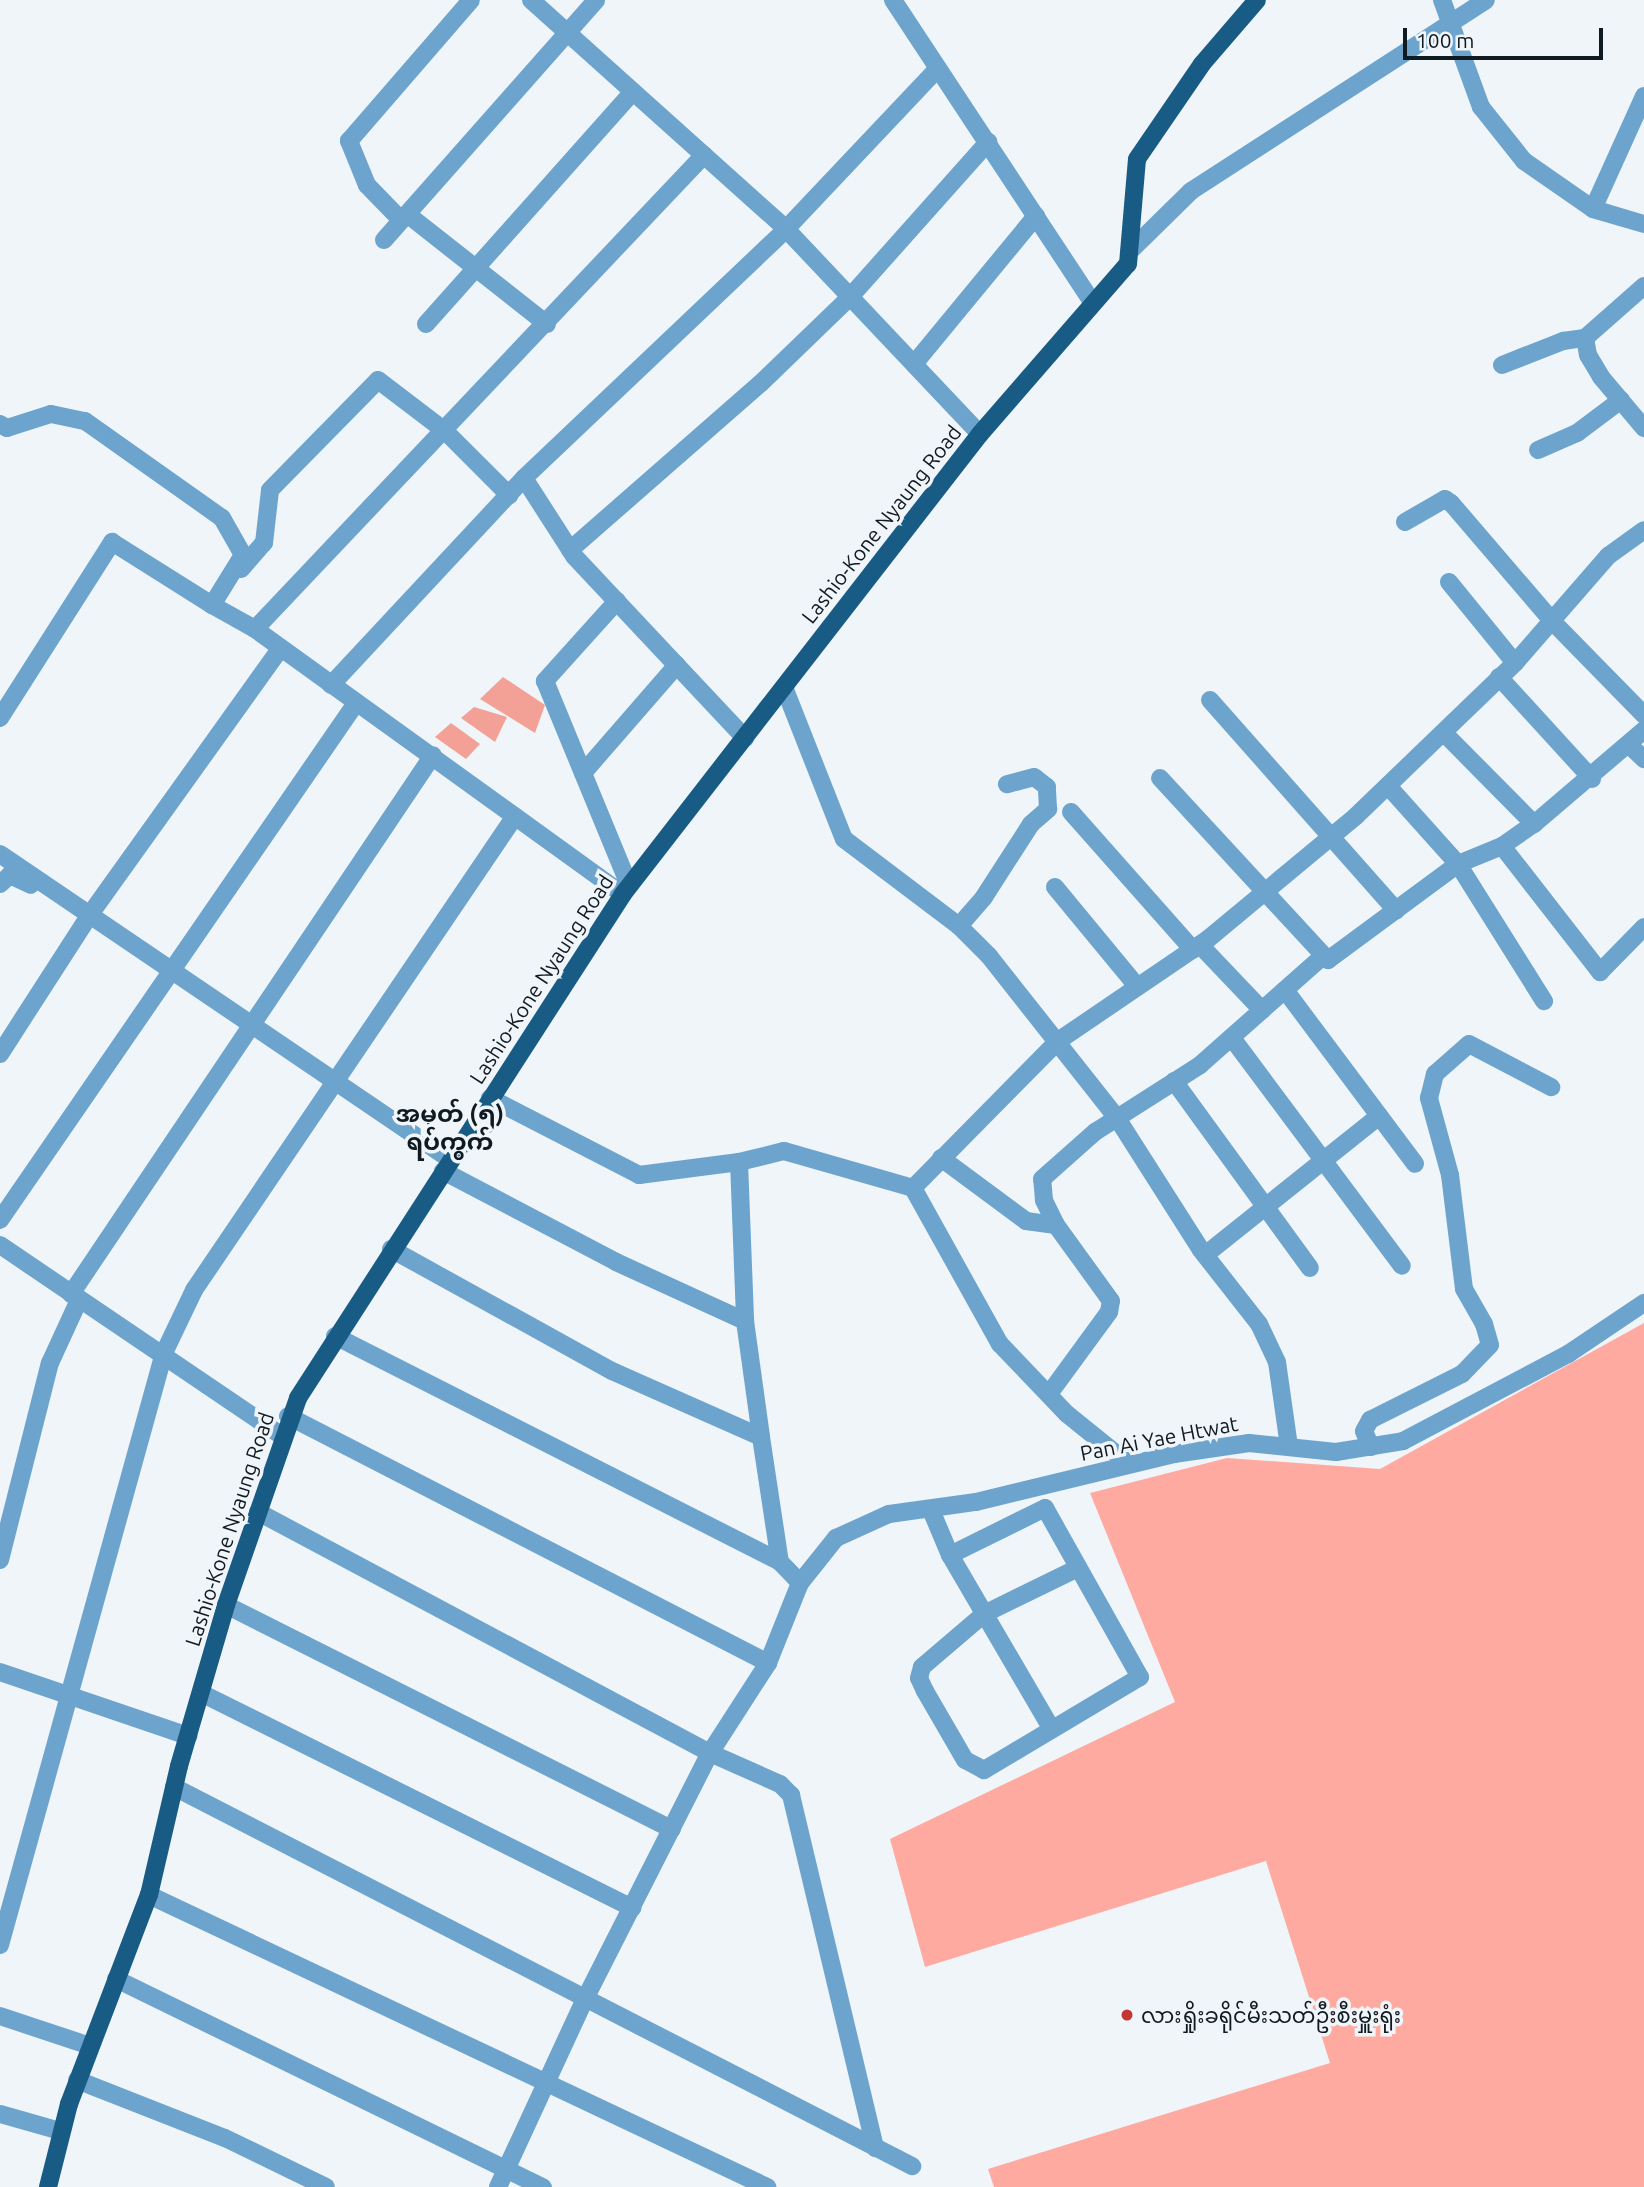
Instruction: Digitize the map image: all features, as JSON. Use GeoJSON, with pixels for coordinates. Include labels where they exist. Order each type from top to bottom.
{"type":"FeatureCollection","features":[{"type":"Feature","properties":{"kind":"main road","name":"Lashio-Kone Nyaung Road"},"geometry":{"type":"LineString","coordinates":[[48,2187],[60,2131],[77,2080],[149,1895],[174,1787],[226,1605],[288,1416],[335,1336],[626,890],[980,434],[1092,302],[1128,264],[1137,159],[1202,64],[1252,2]]}},
{"type":"Feature","properties":{"kind":"street"},"geometry":{"type":"LineString","coordinates":[[471,0],[349,141],[367,185],[404,217],[547,324]]}},
{"type":"Feature","properties":{"kind":"street"},"geometry":{"type":"LineString","coordinates":[[531,0],[786,229],[980,434]]}},
{"type":"Feature","properties":{"kind":"street"},"geometry":{"type":"LineString","coordinates":[[384,240],[596,0]]}},
{"type":"Feature","properties":{"kind":"street"},"geometry":{"type":"LineString","coordinates":[[893,0],[1092,302]]}},
{"type":"Feature","properties":{"kind":"street"},"geometry":{"type":"LineString","coordinates":[[1442,0],[1481,107],[1524,161],[1593,209],[1644,224]]}},
{"type":"Feature","properties":{"kind":"street"},"geometry":{"type":"LineString","coordinates":[[1129,252],[1191,191],[1486,0]]}},
{"type":"Feature","properties":{"kind":"street"},"geometry":{"type":"LineString","coordinates":[[331,685],[524,478],[786,229],[938,68]]}},
{"type":"Feature","properties":{"kind":"street"},"geometry":{"type":"LineString","coordinates":[[426,324],[633,92]]}},
{"type":"Feature","properties":{"kind":"street"},"geometry":{"type":"LineString","coordinates":[[1593,209],[1644,96]]}},
{"type":"Feature","properties":{"kind":"street"},"geometry":{"type":"LineString","coordinates":[[570,550],[761,383],[849,297],[988,142]]}},
{"type":"Feature","properties":{"kind":"street"},"geometry":{"type":"LineString","coordinates":[[255,629],[547,324],[704,155]]}},
{"type":"Feature","properties":{"kind":"street"},"geometry":{"type":"LineString","coordinates":[[914,364],[1036,216]]}},
{"type":"Feature","properties":{"kind":"street"},"geometry":{"type":"LineString","coordinates":[[1502,365],[1563,341],[1585,338],[1644,286]]}},
{"type":"Feature","properties":{"kind":"street"},"geometry":{"type":"LineString","coordinates":[[1585,338],[1588,355],[1644,428]]}},
{"type":"Feature","properties":{"kind":"street"},"geometry":{"type":"LineString","coordinates":[[212,605],[264,543],[270,490],[378,380],[445,431],[509,495]]}},
{"type":"Feature","properties":{"kind":"street"},"geometry":{"type":"LineString","coordinates":[[1538,450],[1577,433],[1621,400]]}},
{"type":"Feature","properties":{"kind":"street"},"geometry":{"type":"LineString","coordinates":[[0,424],[7,428],[51,414],[85,421],[222,518],[243,555],[230,581]]}},
{"type":"Feature","properties":{"kind":"street"},"geometry":{"type":"LineString","coordinates":[[524,478],[570,550],[745,738]]}},
{"type":"Feature","properties":{"kind":"street"},"geometry":{"type":"LineString","coordinates":[[1405,523],[1446,499],[1553,622],[1644,715]]}},
{"type":"Feature","properties":{"kind":"street"},"geometry":{"type":"LineString","coordinates":[[913,1188],[1058,1041],[1196,948],[1388,786],[1515,663],[1553,622],[1571,594],[1608,556],[1644,530]]}},
{"type":"Feature","properties":{"kind":"street"},"geometry":{"type":"LineString","coordinates":[[0,718],[112,541],[255,629],[515,816],[626,890]]}},
{"type":"Feature","properties":{"kind":"street"},"geometry":{"type":"LineString","coordinates":[[1449,582],[1515,663]]}},
{"type":"Feature","properties":{"kind":"street"},"geometry":{"type":"LineString","coordinates":[[617,601],[545,681],[583,773],[626,890]]}},
{"type":"Feature","properties":{"kind":"street"},"geometry":{"type":"LineString","coordinates":[[0,1054],[92,913],[280,649]]}},
{"type":"Feature","properties":{"kind":"street"},"geometry":{"type":"LineString","coordinates":[[583,773],[677,665]]}},
{"type":"Feature","properties":{"kind":"street"},"geometry":{"type":"LineString","coordinates":[[1499,677],[1592,779]]}},
{"type":"Feature","properties":{"kind":"street"},"geometry":{"type":"LineString","coordinates":[[784,687],[844,839],[959,926],[1058,1041],[1117,1118],[1205,1255],[1259,1324],[1277,1362],[1289,1446]]}},
{"type":"Feature","properties":{"kind":"street"},"geometry":{"type":"LineString","coordinates":[[1210,700],[1396,910]]}},
{"type":"Feature","properties":{"kind":"street"},"geometry":{"type":"LineString","coordinates":[[0,1220],[356,704]]}},
{"type":"Feature","properties":{"kind":"street"},"geometry":{"type":"LineString","coordinates":[[1160,778],[1266,890],[1323,956],[1334,959],[1458,864],[1502,846],[1534,824],[1592,779],[1644,730]]}},
{"type":"Feature","properties":{"kind":"street"},"geometry":{"type":"LineString","coordinates":[[1444,733],[1534,824]]}},
{"type":"Feature","properties":{"kind":"street"},"geometry":{"type":"LineString","coordinates":[[1629,745],[1644,759]]}},
{"type":"Feature","properties":{"kind":"street"},"geometry":{"type":"LineString","coordinates":[[0,1560],[50,1363],[75,1297],[250,1027],[433,755]]}},
{"type":"Feature","properties":{"kind":"street"},"geometry":{"type":"LineString","coordinates":[[959,926],[984,897],[1031,824],[1048,810],[1047,787],[1034,777],[1007,784]]}},
{"type":"Feature","properties":{"kind":"street"},"geometry":{"type":"LineString","coordinates":[[1388,786],[1458,864],[1544,1001]]}},
{"type":"Feature","properties":{"kind":"street"},"geometry":{"type":"LineString","coordinates":[[1071,812],[1196,948],[1262,1010]]}},
{"type":"Feature","properties":{"kind":"street"},"geometry":{"type":"LineString","coordinates":[[0,1945],[164,1353],[194,1290],[515,816]]}},
{"type":"Feature","properties":{"kind":"street"},"geometry":{"type":"LineString","coordinates":[[1502,846],[1601,972],[1644,927]]}},
{"type":"Feature","properties":{"kind":"street"},"geometry":{"type":"LineString","coordinates":[[0,854],[92,913],[250,1027],[335,1082],[447,1165],[616,1262],[745,1321]]}},
{"type":"Feature","properties":{"kind":"street"},"geometry":{"type":"LineString","coordinates":[[0,884],[10,874],[64,905],[92,913]]}},
{"type":"Feature","properties":{"kind":"street"},"geometry":{"type":"LineString","coordinates":[[1055,887],[1137,986]]}},
{"type":"Feature","properties":{"kind":"street"},"geometry":{"type":"LineString","coordinates":[[1049,1394],[1109,1312],[1111,1301],[1056,1225],[1044,1200],[1042,1179],[1094,1132],[1174,1082],[1232,1038],[1323,956]]}},
{"type":"Feature","properties":{"kind":"street"},"geometry":{"type":"LineString","coordinates":[[1285,990],[1415,1164]]}},
{"type":"Feature","properties":{"kind":"street"},"geometry":{"type":"LineString","coordinates":[[1232,1038],[1402,1266]]}},
{"type":"Feature","properties":{"kind":"street"},"geometry":{"type":"LineString","coordinates":[[1371,1447],[1364,1431],[1370,1420],[1462,1374],[1490,1345],[1484,1324],[1464,1289],[1450,1175],[1429,1098],[1436,1074],[1469,1044],[1551,1087]]}},
{"type":"Feature","properties":{"kind":"street"},"geometry":{"type":"LineString","coordinates":[[1174,1082],[1268,1206],[1310,1268]]}},
{"type":"Feature","properties":{"kind":"street"},"geometry":{"type":"LineString","coordinates":[[490,1098],[639,1175],[738,1162],[784,1151],[913,1188],[1000,1344],[1049,1394],[1129,1464]]}},
{"type":"Feature","properties":{"kind":"street"},"geometry":{"type":"LineString","coordinates":[[1205,1255],[1379,1116]]}},
{"type":"Feature","properties":{"kind":"street"},"geometry":{"type":"LineString","coordinates":[[941,1158],[1026,1221],[1056,1225]]}},
{"type":"Feature","properties":{"kind":"street"},"geometry":{"type":"LineString","coordinates":[[738,1162],[745,1321],[780,1562]]}},
{"type":"Feature","properties":{"kind":"street"},"geometry":{"type":"LineString","coordinates":[[0,1245],[75,1297],[164,1353],[282,1436]]}},
{"type":"Feature","properties":{"kind":"street"},"geometry":{"type":"LineString","coordinates":[[391,1249],[612,1371],[761,1437]]}},
{"type":"Feature","properties":{"kind":"street","name":"Pan Ai Yae Htwat"},"geometry":{"type":"LineString","coordinates":[[498,2187],[584,2001],[710,1754],[768,1663],[800,1583],[836,1538],[889,1514],[931,1510],[1129,1464],[1249,1443],[1336,1452],[1403,1441],[1461,1414],[1568,1354],[1644,1303]]}},
{"type":"Feature","properties":{"kind":"street"},"geometry":{"type":"LineString","coordinates":[[335,1336],[780,1562],[800,1583]]}},
{"type":"Feature","properties":{"kind":"street"},"geometry":{"type":"LineString","coordinates":[[288,1416],[768,1663]]}},
{"type":"Feature","properties":{"kind":"street"},"geometry":{"type":"LineString","coordinates":[[950,1555],[1045,1508],[1139,1677],[984,1770],[974,1768],[919,1678],[928,1659],[984,1614],[1078,1568]]}},
{"type":"Feature","properties":{"kind":"street"},"geometry":{"type":"LineString","coordinates":[[931,1510],[950,1555],[1051,1728]]}},
{"type":"Feature","properties":{"kind":"street"},"geometry":{"type":"LineString","coordinates":[[258,1512],[710,1754],[780,1784],[797,1805],[875,2148]]}},
{"type":"Feature","properties":{"kind":"street"},"geometry":{"type":"LineString","coordinates":[[226,1605],[672,1829]]}},
{"type":"Feature","properties":{"kind":"street"},"geometry":{"type":"LineString","coordinates":[[0,1672],[188,1736]]}},
{"type":"Feature","properties":{"kind":"street"},"geometry":{"type":"LineString","coordinates":[[201,1693],[632,1908]]}},
{"type":"Feature","properties":{"kind":"street"},"geometry":{"type":"LineString","coordinates":[[174,1787],[584,2001],[912,2166]]}},
{"type":"Feature","properties":{"kind":"street"},"geometry":{"type":"LineString","coordinates":[[149,1895],[767,2187]]}},
{"type":"Feature","properties":{"kind":"street"},"geometry":{"type":"LineString","coordinates":[[116,1979],[543,2187]]}},
{"type":"Feature","properties":{"kind":"street"},"geometry":{"type":"LineString","coordinates":[[0,2016],[90,2046]]}},
{"type":"Feature","properties":{"kind":"street"},"geometry":{"type":"LineString","coordinates":[[77,2080],[225,2138],[326,2187]]}},
{"type":"Feature","properties":{"kind":"street"},"geometry":{"type":"LineString","coordinates":[[0,2114],[60,2131]]}},
{"type":"Feature","properties":{"kind":"shaded area"},"geometry":{"type":"Polygon","coordinates":[[[503,677],[545,705],[535,733],[480,699],[503,677]]]}},
{"type":"Feature","properties":{"kind":"shaded area"},"geometry":{"type":"Polygon","coordinates":[[[474,707],[507,717],[495,742],[461,718],[474,707]]]}},
{"type":"Feature","properties":{"kind":"shaded area"},"geometry":{"type":"Polygon","coordinates":[[[451,723],[480,744],[466,759],[435,737],[451,723]]]}},
{"type":"Feature","properties":{"kind":"shaded area"},"geometry":{"type":"Polygon","coordinates":[[[1644,1323],[1644,2187],[994,2187],[988,2169],[1330,2063],[1266,1861],[925,1967],[890,1839],[1175,1702],[1090,1493],[1227,1458],[1380,1469],[1644,1323]]]}},
{"type":"Feature","properties":{"kind":"place","name":"လားရှိုးခရိုင်မီးသတ်ဦးစီးမှူးရုံး"},"geometry":{"type":"Point","coordinates":[1127,2015]}},
{"type":"Feature","properties":{"kind":"district","name":"အမှတ် (၅) ရပ်ကွက်"},"geometry":{"type":"Point","coordinates":[450,1128]}}]}
